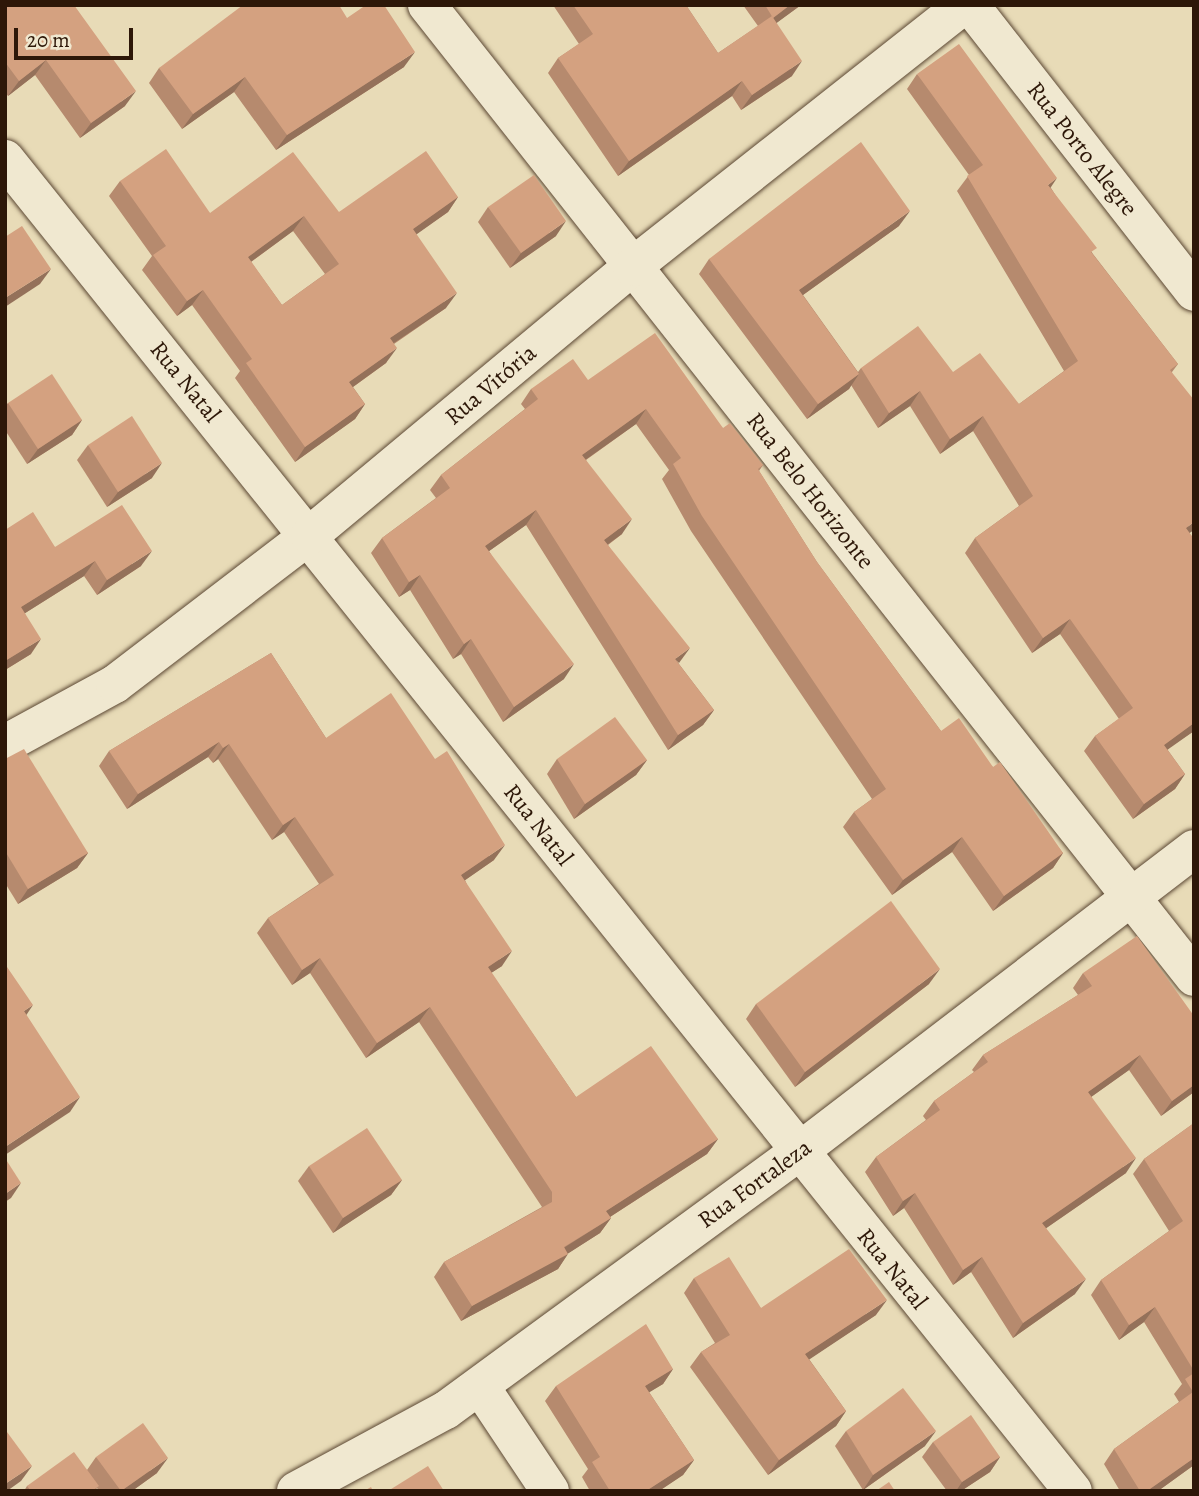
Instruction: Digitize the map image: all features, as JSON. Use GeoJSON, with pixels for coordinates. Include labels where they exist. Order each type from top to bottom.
{"type":"FeatureCollection","features":[{"type":"Feature","properties":{"kind":"street","name":"Rua Belo Horizonte"},"geometry":{"type":"LineString","coordinates":[[427,5],[1194,977]]}},
{"type":"Feature","properties":{"kind":"street","name":"Rua Vitória"},"geometry":{"type":"LineString","coordinates":[[5,744],[115,684],[310,536],[632,267],[964,5]]}},
{"type":"Feature","properties":{"kind":"street","name":"Rua Porto Alegre"},"geometry":{"type":"LineString","coordinates":[[970,5],[1194,292]]}},
{"type":"Feature","properties":{"kind":"street","name":"Rua Natal"},"geometry":{"type":"LineString","coordinates":[[5,159],[310,536],[797,1153],[1073,1491]]}},
{"type":"Feature","properties":{"kind":"street","name":"Rua Fortaleza"},"geometry":{"type":"LineString","coordinates":[[296,1491],[480,1386],[797,1153],[1194,849]]}},
{"type":"Feature","properties":{"kind":"street"},"geometry":{"type":"LineString","coordinates":[[480,1386],[550,1491]]}},
{"type":"Feature","properties":{"kind":"building"},"geometry":{"type":"Polygon","coordinates":[[[5,5],[74,5],[136,91],[91,123],[46,60],[19,81],[5,62],[5,5]]]}},
{"type":"Feature","properties":{"kind":"building"},"geometry":{"type":"Polygon","coordinates":[[[243,5],[339,5],[347,18],[366,5],[384,5],[415,52],[287,135],[245,77],[193,114],[159,68],[243,5]]]}},
{"type":"Feature","properties":{"kind":"building"},"geometry":{"type":"Polygon","coordinates":[[[573,5],[686,5],[718,53],[772,16],[802,61],[752,95],[742,81],[629,161],[558,58],[593,34],[573,5]]]}},
{"type":"Feature","properties":{"kind":"building"},"geometry":{"type":"Polygon","coordinates":[[[765,5],[790,5],[773,18],[765,5]]]}},
{"type":"Feature","properties":{"kind":"building"},"geometry":{"type":"Polygon","coordinates":[[[959,44],[1057,178],[1048,185],[1097,248],[1091,252],[1178,364],[1170,370],[1194,400],[1194,522],[1186,528],[1194,539],[1194,723],[1164,745],[1185,774],[1144,804],[1095,736],[1133,708],[1070,619],[1043,638],[975,538],[1033,496],[983,416],[950,439],[920,391],[889,413],[861,368],[918,326],[953,372],[980,353],[1019,404],[1078,361],[967,176],[983,165],[917,74],[959,44]]]}},
{"type":"Feature","properties":{"kind":"building"},"geometry":{"type":"Polygon","coordinates":[[[861,142],[910,211],[799,290],[859,374],[818,404],[709,259],[861,142]]]}},
{"type":"Feature","properties":{"kind":"building"},"geometry":{"type":"Polygon","coordinates":[[[166,149],[210,213],[293,152],[339,212],[426,151],[458,197],[413,229],[457,293],[390,338],[397,348],[349,382],[365,404],[305,447],[246,363],[252,359],[203,290],[187,301],[153,255],[166,246],[120,181],[166,149]],[[304,216],[248,257],[282,305],[339,264],[304,216]]]}},
{"type":"Feature","properties":{"kind":"building"},"geometry":{"type":"Polygon","coordinates":[[[534,175],[566,221],[521,253],[488,207],[534,175]]]}},
{"type":"Feature","properties":{"kind":"building"},"geometry":{"type":"Polygon","coordinates":[[[22,226],[51,269],[5,298],[5,237],[22,226]]]}},
{"type":"Feature","properties":{"kind":"building"},"geometry":{"type":"Polygon","coordinates":[[[655,333],[723,428],[730,423],[763,465],[758,469],[817,562],[941,731],[959,718],[993,767],[1000,762],[1063,853],[1004,896],[962,837],[903,880],[854,812],[886,789],[702,516],[673,464],[681,458],[646,409],[582,455],[632,519],[604,540],[690,648],[675,659],[714,710],[678,735],[536,510],[485,546],[574,664],[514,707],[471,639],[464,644],[420,575],[409,582],[382,538],[450,488],[441,475],[538,399],[531,389],[573,359],[588,380],[655,333]]]}},
{"type":"Feature","properties":{"kind":"building"},"geometry":{"type":"Polygon","coordinates":[[[52,374],[82,420],[38,449],[8,403],[52,374]]]}},
{"type":"Feature","properties":{"kind":"building"},"geometry":{"type":"Polygon","coordinates":[[[132,416],[162,463],[118,492],[88,445],[132,416]]]}},
{"type":"Feature","properties":{"kind":"building"},"geometry":{"type":"Polygon","coordinates":[[[122,505],[152,551],[107,580],[95,561],[21,607],[41,639],[5,661],[5,530],[33,512],[55,547],[122,505]]]}},
{"type":"Feature","properties":{"kind":"building"},"geometry":{"type":"Polygon","coordinates":[[[271,653],[326,738],[391,693],[435,759],[447,751],[505,845],[461,875],[512,951],[488,967],[576,1097],[651,1046],[718,1139],[606,1211],[611,1218],[564,1247],[568,1254],[472,1306],[444,1262],[552,1202],[552,1192],[430,1007],[377,1043],[320,958],[302,970],[268,918],[334,875],[295,817],[283,825],[229,744],[223,748],[219,742],[138,794],[109,751],[271,653]]]}},
{"type":"Feature","properties":{"kind":"building"},"geometry":{"type":"Polygon","coordinates":[[[615,717],[647,760],[585,804],[557,759],[615,717]]]}},
{"type":"Feature","properties":{"kind":"building"},"geometry":{"type":"Polygon","coordinates":[[[24,749],[88,853],[28,889],[5,851],[5,759],[24,749]]]}},
{"type":"Feature","properties":{"kind":"building"},"geometry":{"type":"Polygon","coordinates":[[[891,901],[940,969],[805,1072],[756,1004],[891,901]]]}},
{"type":"Feature","properties":{"kind":"building"},"geometry":{"type":"Polygon","coordinates":[[[1137,936],[1194,1016],[1194,1085],[1172,1101],[1140,1055],[1088,1092],[1136,1158],[1042,1223],[1086,1279],[1023,1323],[982,1257],[963,1270],[915,1193],[903,1201],[876,1157],[940,1110],[934,1101],[988,1062],[983,1055],[1092,986],[1083,973],[1137,936]]]}},
{"type":"Feature","properties":{"kind":"building"},"geometry":{"type":"Polygon","coordinates":[[[5,964],[33,1005],[24,1011],[80,1097],[5,1147],[5,964]]]}},
{"type":"Feature","properties":{"kind":"building"},"geometry":{"type":"Polygon","coordinates":[[[1194,1123],[1194,1371],[1155,1307],[1129,1325],[1101,1280],[1183,1221],[1144,1159],[1194,1123]]]}},
{"type":"Feature","properties":{"kind":"building"},"geometry":{"type":"Polygon","coordinates":[[[367,1128],[402,1180],[343,1218],[309,1166],[367,1128]]]}},
{"type":"Feature","properties":{"kind":"building"},"geometry":{"type":"Polygon","coordinates":[[[5,1158],[21,1183],[5,1194],[5,1158]]]}},
{"type":"Feature","properties":{"kind":"building"},"geometry":{"type":"Polygon","coordinates":[[[849,1249],[887,1300],[805,1354],[846,1411],[779,1460],[701,1352],[730,1335],[694,1278],[729,1257],[761,1308],[849,1249]]]}},
{"type":"Feature","properties":{"kind":"building"},"geometry":{"type":"Polygon","coordinates":[[[646,1324],[673,1369],[645,1386],[694,1460],[646,1491],[610,1491],[592,1462],[600,1457],[556,1386],[646,1324]]]}},
{"type":"Feature","properties":{"kind":"building"},"geometry":{"type":"Polygon","coordinates":[[[1194,1373],[1194,1458],[1147,1491],[1140,1491],[1114,1449],[1193,1392],[1185,1379],[1194,1373]]]}},
{"type":"Feature","properties":{"kind":"building"},"geometry":{"type":"Polygon","coordinates":[[[903,1388],[936,1431],[873,1475],[846,1431],[903,1388]]]}},
{"type":"Feature","properties":{"kind":"building"},"geometry":{"type":"Polygon","coordinates":[[[971,1415],[1000,1457],[962,1482],[933,1442],[971,1415]]]}},
{"type":"Feature","properties":{"kind":"building"},"geometry":{"type":"Polygon","coordinates":[[[143,1423],[168,1458],[121,1491],[96,1457],[143,1423]]]}},
{"type":"Feature","properties":{"kind":"building"},"geometry":{"type":"Polygon","coordinates":[[[7,1432],[32,1466],[5,1484],[5,1433],[7,1432]]]}},
{"type":"Feature","properties":{"kind":"building"},"geometry":{"type":"Polygon","coordinates":[[[74,1452],[99,1486],[92,1491],[31,1491],[27,1486],[74,1452]]]}},
{"type":"Feature","properties":{"kind":"building"},"geometry":{"type":"Polygon","coordinates":[[[428,1466],[444,1491],[388,1491],[428,1466]]]}},
{"type":"Feature","properties":{"kind":"building"},"geometry":{"type":"Polygon","coordinates":[[[889,1482],[895,1491],[876,1491],[889,1482]]]}}]}
